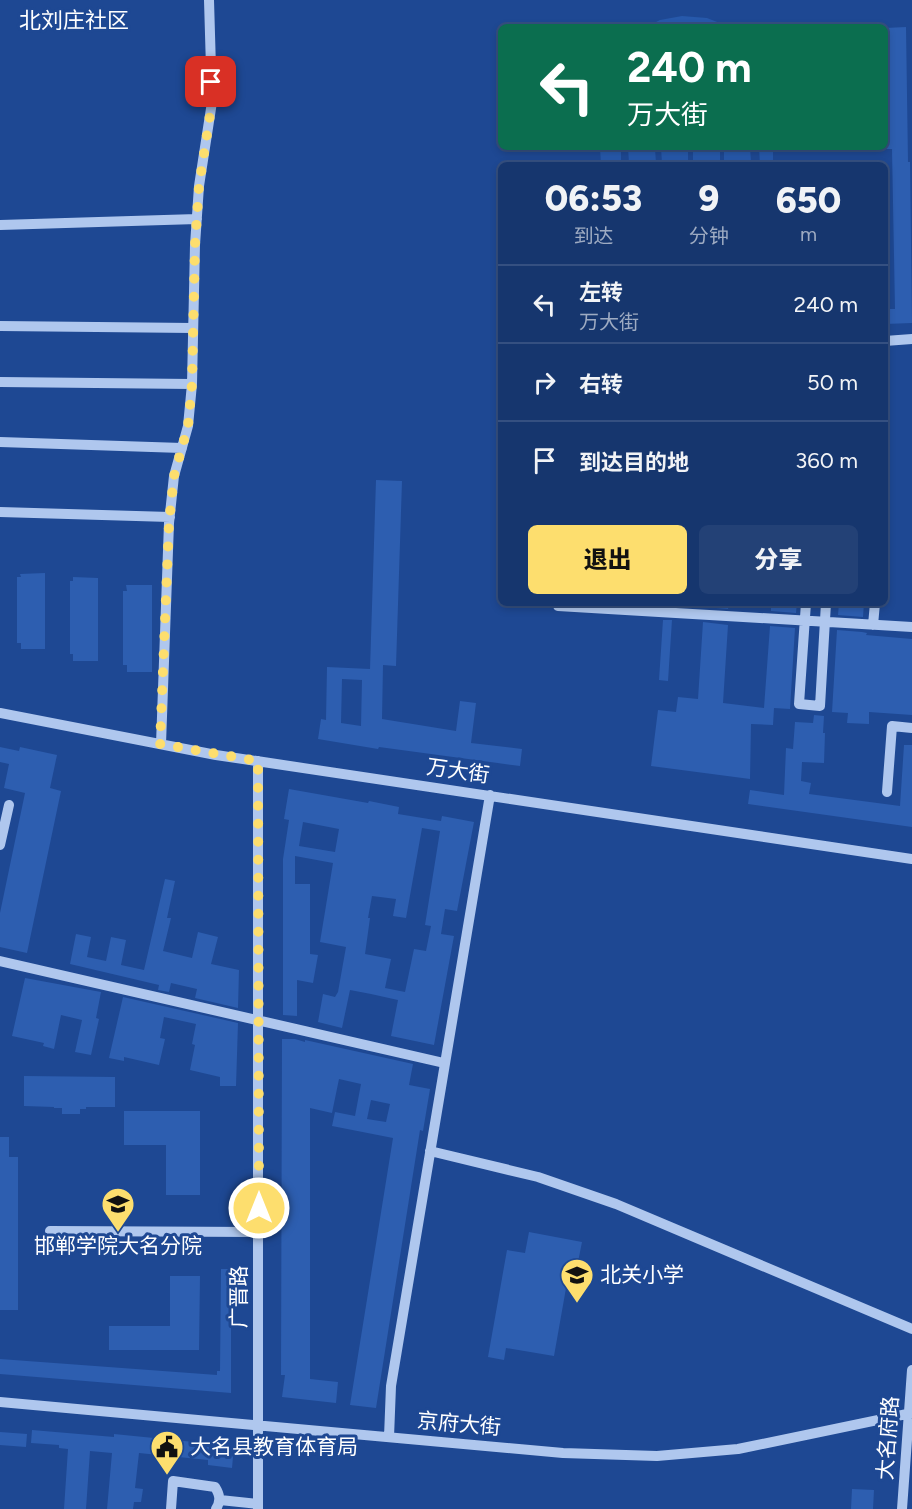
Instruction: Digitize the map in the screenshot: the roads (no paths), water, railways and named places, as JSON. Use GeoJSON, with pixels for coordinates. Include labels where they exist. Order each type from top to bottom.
{"type":"FeatureCollection","features":[{"type":"Feature","properties":{"kind":"street"},"geometry":{"type":"LineString","coordinates":[[160,744],[170,517],[174,476],[188,426],[192,384],[196,219],[212,102],[209,0]]}},
{"type":"Feature","properties":{"kind":"street"},"geometry":{"type":"LineString","coordinates":[[0,225],[196,219]]}},
{"type":"Feature","properties":{"kind":"street"},"geometry":{"type":"LineString","coordinates":[[0,326],[193,328]]}},
{"type":"Feature","properties":{"kind":"street"},"geometry":{"type":"LineString","coordinates":[[888,341],[912,339]]}},
{"type":"Feature","properties":{"kind":"street"},"geometry":{"type":"LineString","coordinates":[[0,382],[192,384]]}},
{"type":"Feature","properties":{"kind":"street"},"geometry":{"type":"LineString","coordinates":[[0,442],[182,448]]}},
{"type":"Feature","properties":{"kind":"street"},"geometry":{"type":"LineString","coordinates":[[0,512],[170,517]]}},
{"type":"Feature","properties":{"kind":"street"},"geometry":{"type":"LineString","coordinates":[[558,606],[912,627]]}},
{"type":"Feature","properties":{"kind":"street"},"geometry":{"type":"LineString","coordinates":[[806,606],[799,704],[820,706],[826,606]]}},
{"type":"Feature","properties":{"kind":"street"},"geometry":{"type":"LineString","coordinates":[[873,625],[875,606]]}},
{"type":"Feature","properties":{"kind":"street","name":"万大街"},"geometry":{"type":"LineString","coordinates":[[0,713],[258,761],[912,860]]}},
{"type":"Feature","properties":{"kind":"street"},"geometry":{"type":"LineString","coordinates":[[887,792],[892,726],[912,728]]}},
{"type":"Feature","properties":{"kind":"street","name":"广晋路"},"geometry":{"type":"LineString","coordinates":[[258,761],[258,1506]]}},
{"type":"Feature","properties":{"kind":"street"},"geometry":{"type":"LineString","coordinates":[[389,1437],[391,1386],[490,795]]}},
{"type":"Feature","properties":{"kind":"street"},"geometry":{"type":"LineString","coordinates":[[0,845],[9,805]]}},
{"type":"Feature","properties":{"kind":"street"},"geometry":{"type":"LineString","coordinates":[[0,961],[444,1063]]}},
{"type":"Feature","properties":{"kind":"street"},"geometry":{"type":"LineString","coordinates":[[430,1151],[538,1177],[616,1204],[912,1329]]}},
{"type":"Feature","properties":{"kind":"street"},"geometry":{"type":"LineString","coordinates":[[50,1231],[259,1232]]}},
{"type":"Feature","properties":{"kind":"street","name":"大名府路"},"geometry":{"type":"LineString","coordinates":[[902,1509],[912,1370]]}},
{"type":"Feature","properties":{"kind":"street","name":"京府大街"},"geometry":{"type":"LineString","coordinates":[[0,1402],[563,1453],[657,1456],[738,1449],[910,1414]]}},
{"type":"Feature","properties":{"kind":"street"},"geometry":{"type":"LineString","coordinates":[[171,1509],[173,1481],[211,1485],[218,1491],[218,1504],[258,1506]]}},
{"type":"Feature","properties":{"kind":"place","name":"邯郸学院大名分院"},"geometry":{"type":"Point","coordinates":[118,1233]}},
{"type":"Feature","properties":{"kind":"place","name":"北关小学"},"geometry":{"type":"Point","coordinates":[577,1304]}},
{"type":"Feature","properties":{"kind":"place","name":"大名县教育体育局"},"geometry":{"type":"Point","coordinates":[167,1476]}},
{"type":"Feature","properties":{"kind":"district","name":"北刘庄社区"},"geometry":{"type":"Point","coordinates":[74,20]}}]}
